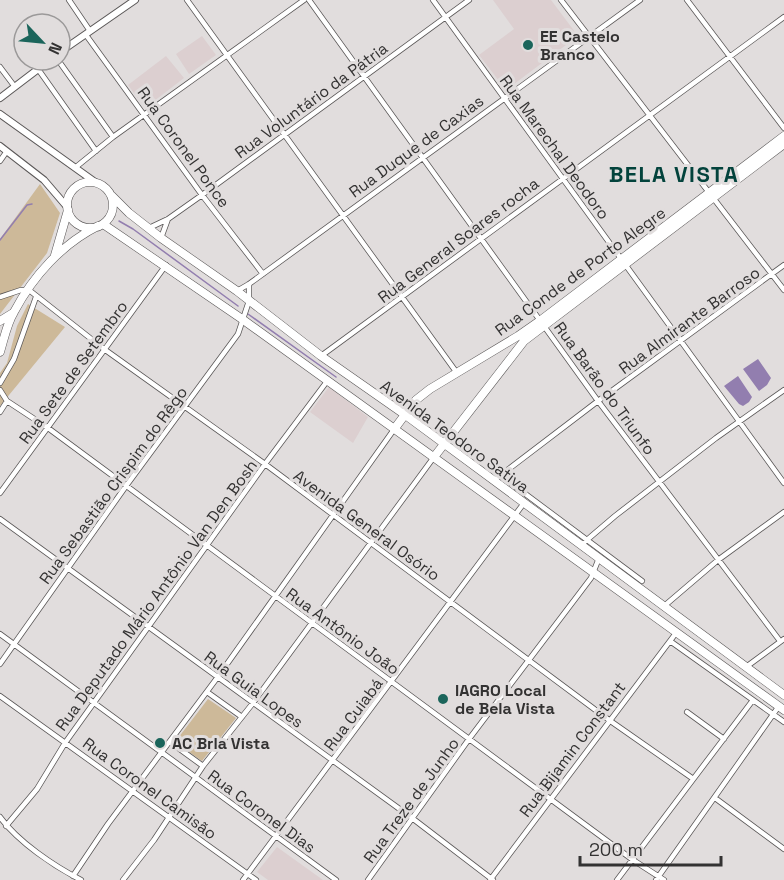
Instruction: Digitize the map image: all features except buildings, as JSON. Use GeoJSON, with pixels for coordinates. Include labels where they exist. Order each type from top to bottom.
{"type":"FeatureCollection","features":[{"type":"Feature","properties":{"kind":"main road","name":"Rua Conde de Porto Alegre"},"geometry":{"type":"LineString","coordinates":[[711,195],[784,136]]}},
{"type":"Feature","properties":{"kind":"main road","name":"Rua Conde de Porto Alegre"},"geometry":{"type":"LineString","coordinates":[[395,428],[404,414],[422,395],[542,322],[711,195],[784,144]]}},
{"type":"Feature","properties":{"kind":"main road"},"geometry":{"type":"LineString","coordinates":[[0,352],[13,313],[54,256],[108,219],[113,208],[112,196],[105,187],[95,182],[82,183],[69,196],[68,209],[54,256]]}},
{"type":"Feature","properties":{"kind":"main road","name":"Avenida Teodoro Sativa"},"geometry":{"type":"LineString","coordinates":[[112,196],[129,213],[161,238],[237,291],[443,445],[584,543],[599,558],[663,607],[783,694]]}},
{"type":"Feature","properties":{"kind":"main road"},"geometry":{"type":"LineString","coordinates":[[68,209],[74,221],[80,225],[86,227],[101,225]]}},
{"type":"Feature","properties":{"kind":"main road","name":"Avenida Teodoro Sativa"},"geometry":{"type":"LineString","coordinates":[[101,225],[166,265],[780,707]]}},
{"type":"Feature","properties":{"kind":"main road"},"geometry":{"type":"LineString","coordinates":[[0,321],[13,313]]}},
{"type":"Feature","properties":{"kind":"main road","name":"Rua Conde de Porto Alegre"},"geometry":{"type":"LineString","coordinates":[[434,458],[518,347],[542,322]]}},
{"type":"Feature","properties":{"kind":"main road"},"geometry":{"type":"LineString","coordinates":[[780,707],[783,694]]}},
{"type":"Feature","properties":{"kind":"street","name":"Rua Coronel Ponce"},"geometry":{"type":"LineString","coordinates":[[69,0],[88,33],[145,115],[202,195],[263,274]]}},
{"type":"Feature","properties":{"kind":"street"},"geometry":{"type":"LineString","coordinates":[[72,44],[135,0]]}},
{"type":"Feature","properties":{"kind":"street"},"geometry":{"type":"LineString","coordinates":[[187,0],[457,373]]}},
{"type":"Feature","properties":{"kind":"street"},"geometry":{"type":"LineString","coordinates":[[76,167],[304,0]]}},
{"type":"Feature","properties":{"kind":"street","name":"Rua Barão do Triunfo"},"geometry":{"type":"LineString","coordinates":[[309,0],[598,401],[718,560],[782,640]]}},
{"type":"Feature","properties":{"kind":"street","name":"Rua Marechal Deodoro"},"geometry":{"type":"LineString","coordinates":[[433,0],[784,483]]}},
{"type":"Feature","properties":{"kind":"street","name":"Rua Voluntário da Pátria"},"geometry":{"type":"LineString","coordinates":[[149,228],[168,219],[202,195],[469,0]]}},
{"type":"Feature","properties":{"kind":"street"},"geometry":{"type":"LineString","coordinates":[[561,0],[784,290]]}},
{"type":"Feature","properties":{"kind":"street","name":"Rua Duque de Caxias"},"geometry":{"type":"LineString","coordinates":[[237,291],[640,0]]}},
{"type":"Feature","properties":{"kind":"street"},"geometry":{"type":"LineString","coordinates":[[687,0],[784,128]]}},
{"type":"Feature","properties":{"kind":"street","name":"Rua General Soares rocha"},"geometry":{"type":"LineString","coordinates":[[321,356],[784,17]]}},
{"type":"Feature","properties":{"kind":"street"},"geometry":{"type":"LineString","coordinates":[[0,67],[15,87]]}},
{"type":"Feature","properties":{"kind":"street"},"geometry":{"type":"LineString","coordinates":[[0,98],[34,72]]}},
{"type":"Feature","properties":{"kind":"street"},"geometry":{"type":"LineString","coordinates":[[40,72],[96,151]]}},
{"type":"Feature","properties":{"kind":"street"},"geometry":{"type":"LineString","coordinates":[[67,72],[114,137]]}},
{"type":"Feature","properties":{"kind":"street"},"geometry":{"type":"LineString","coordinates":[[0,114],[95,182]]}},
{"type":"Feature","properties":{"kind":"street"},"geometry":{"type":"LineString","coordinates":[[0,146],[44,180],[68,209]]}},
{"type":"Feature","properties":{"kind":"street"},"geometry":{"type":"LineString","coordinates":[[0,161],[7,151]]}},
{"type":"Feature","properties":{"kind":"street"},"geometry":{"type":"LineString","coordinates":[[161,238],[168,219]]}},
{"type":"Feature","properties":{"kind":"street","name":"Rua Sete de Setembro"},"geometry":{"type":"LineString","coordinates":[[0,493],[166,265]]}},
{"type":"Feature","properties":{"kind":"street","name":"Rua Almirante Barroso"},"geometry":{"type":"LineString","coordinates":[[493,481],[784,265]]}},
{"type":"Feature","properties":{"kind":"street"},"geometry":{"type":"LineString","coordinates":[[249,284],[249,301]]}},
{"type":"Feature","properties":{"kind":"street"},"geometry":{"type":"LineString","coordinates":[[0,297],[21,290],[29,290]]}},
{"type":"Feature","properties":{"kind":"street","name":"Avenida General Osório"},"geometry":{"type":"LineString","coordinates":[[29,290],[104,349],[452,601],[609,720],[692,778]]}},
{"type":"Feature","properties":{"kind":"street"},"geometry":{"type":"LineString","coordinates":[[0,383],[14,359],[36,297]]}},
{"type":"Feature","properties":{"kind":"street","name":"Rua Sebastião Crispim do Rêgo"},"geometry":{"type":"LineString","coordinates":[[0,664],[126,486],[238,334],[249,301]]}},
{"type":"Feature","properties":{"kind":"street","name":"Rua Deputado Mário Antônio Van Den Bosh"},"geometry":{"type":"LineString","coordinates":[[6,826],[41,783],[65,743],[328,380]]}},
{"type":"Feature","properties":{"kind":"street"},"geometry":{"type":"LineString","coordinates":[[0,390],[7,401],[0,412]]}},
{"type":"Feature","properties":{"kind":"street"},"geometry":{"type":"LineString","coordinates":[[584,543],[660,482],[784,390]]}},
{"type":"Feature","properties":{"kind":"street","name":"Rua Antônio João"},"geometry":{"type":"LineString","coordinates":[[7,401],[48,428],[657,878],[664,880]]}},
{"type":"Feature","properties":{"kind":"street"},"geometry":{"type":"LineString","coordinates":[[73,876],[395,428]]}},
{"type":"Feature","properties":{"kind":"street"},"geometry":{"type":"LineString","coordinates":[[123,880],[154,840],[203,766],[313,623],[434,458]]}},
{"type":"Feature","properties":{"kind":"street"},"geometry":{"type":"LineString","coordinates":[[500,475],[584,543],[642,581]]}},
{"type":"Feature","properties":{"kind":"street","name":"Rua Cuiabá"},"geometry":{"type":"LineString","coordinates":[[243,880],[334,761],[524,503]]}},
{"type":"Feature","properties":{"kind":"street"},"geometry":{"type":"LineString","coordinates":[[663,607],[718,560],[784,512]]}},
{"type":"Feature","properties":{"kind":"street","name":"Rua Guia Lopes"},"geometry":{"type":"LineString","coordinates":[[0,519],[412,818],[491,879]]}},
{"type":"Feature","properties":{"kind":"street","name":"Rua Treze de Junho"},"geometry":{"type":"LineString","coordinates":[[368,880],[469,738],[594,572],[599,558]]}},
{"type":"Feature","properties":{"kind":"street","name":"Rua Bijamin Constant"},"geometry":{"type":"LineString","coordinates":[[491,879],[676,633]]}},
{"type":"Feature","properties":{"kind":"street","name":"Rua Coronel Dias"},"geometry":{"type":"LineString","coordinates":[[0,634],[336,880]]}},
{"type":"Feature","properties":{"kind":"street"},"geometry":{"type":"LineString","coordinates":[[670,640],[784,722]]}},
{"type":"Feature","properties":{"kind":"street"},"geometry":{"type":"LineString","coordinates":[[746,667],[782,640]]}},
{"type":"Feature","properties":{"kind":"street","name":"Rua Guia Lopes"},"geometry":{"type":"LineString","coordinates":[[207,692],[242,717]]}},
{"type":"Feature","properties":{"kind":"street","name":"Rua Coronel Camisão"},"geometry":{"type":"LineString","coordinates":[[0,696],[256,880]]}},
{"type":"Feature","properties":{"kind":"street"},"geometry":{"type":"LineString","coordinates":[[617,880],[753,699]]}},
{"type":"Feature","properties":{"kind":"street"},"geometry":{"type":"LineString","coordinates":[[657,878],[772,714],[780,707]]}},
{"type":"Feature","properties":{"kind":"street"},"geometry":{"type":"LineString","coordinates":[[687,712],[724,739]]}},
{"type":"Feature","properties":{"kind":"street","name":"Rua Coronel Dias"},"geometry":{"type":"LineString","coordinates":[[170,742],[203,766]]}},
{"type":"Feature","properties":{"kind":"street"},"geometry":{"type":"LineString","coordinates":[[715,798],[784,849]]}},
{"type":"Feature","properties":{"kind":"street"},"geometry":{"type":"LineString","coordinates":[[0,818],[6,826],[40,854],[81,880]]}},
{"type":"Feature","properties":{"kind":"shaded area","name":"EE Castelo Branco"},"geometry":{"type":"Polygon","coordinates":[[[493,0],[551,0],[578,36],[506,90],[479,55],[514,29],[493,0]]]}},
{"type":"Feature","properties":{"kind":"shaded area"},"geometry":{"type":"Polygon","coordinates":[[[202,36],[216,55],[189,74],[176,54],[202,36]]]}},
{"type":"Feature","properties":{"kind":"shaded area"},"geometry":{"type":"Polygon","coordinates":[[[166,56],[184,78],[145,108],[128,85],[166,56]]]}},
{"type":"Feature","properties":{"kind":"shaded area"},"geometry":{"type":"Polygon","coordinates":[[[40,184],[60,213],[47,253],[0,314],[0,239],[40,184]]]}},
{"type":"Feature","properties":{"kind":"shaded area"},"geometry":{"type":"Polygon","coordinates":[[[28,304],[65,327],[0,406],[0,373],[7,363],[17,326],[28,304]]]}},
{"type":"Feature","properties":{"kind":"shaded area"},"geometry":{"type":"Polygon","coordinates":[[[758,359],[771,378],[767,385],[759,391],[743,369],[758,359]]]}},
{"type":"Feature","properties":{"kind":"shaded area"},"geometry":{"type":"Polygon","coordinates":[[[738,376],[752,397],[743,406],[724,386],[738,376]]]}},
{"type":"Feature","properties":{"kind":"shaded area"},"geometry":{"type":"Polygon","coordinates":[[[329,387],[368,417],[353,443],[310,412],[329,387]]]}},
{"type":"Feature","properties":{"kind":"shaded area"},"geometry":{"type":"Polygon","coordinates":[[[208,699],[236,718],[202,761],[175,742],[208,699]]]}},
{"type":"Feature","properties":{"kind":"shaded area"},"geometry":{"type":"Polygon","coordinates":[[[277,847],[323,880],[268,880],[257,872],[277,847]]]}},
{"type":"Feature","properties":{"kind":"waterway"},"geometry":{"type":"LineString","coordinates":[[0,240],[27,205],[32,204]]}},
{"type":"Feature","properties":{"kind":"waterway"},"geometry":{"type":"LineString","coordinates":[[119,221],[238,306]]}},
{"type":"Feature","properties":{"kind":"waterway"},"geometry":{"type":"LineString","coordinates":[[248,314],[336,377]]}},
{"type":"Feature","properties":{"kind":"place","name":"EE Castelo Branco"},"geometry":{"type":"Point","coordinates":[528,45]}},
{"type":"Feature","properties":{"kind":"place","name":"IAGRO Local de Bela Vista"},"geometry":{"type":"Point","coordinates":[443,699]}},
{"type":"Feature","properties":{"kind":"place","name":"AC Brla Vista"},"geometry":{"type":"Point","coordinates":[160,743]}},
{"type":"Feature","properties":{"kind":"district","name":"BELA VISTA"},"geometry":{"type":"Point","coordinates":[674,174]}}]}
